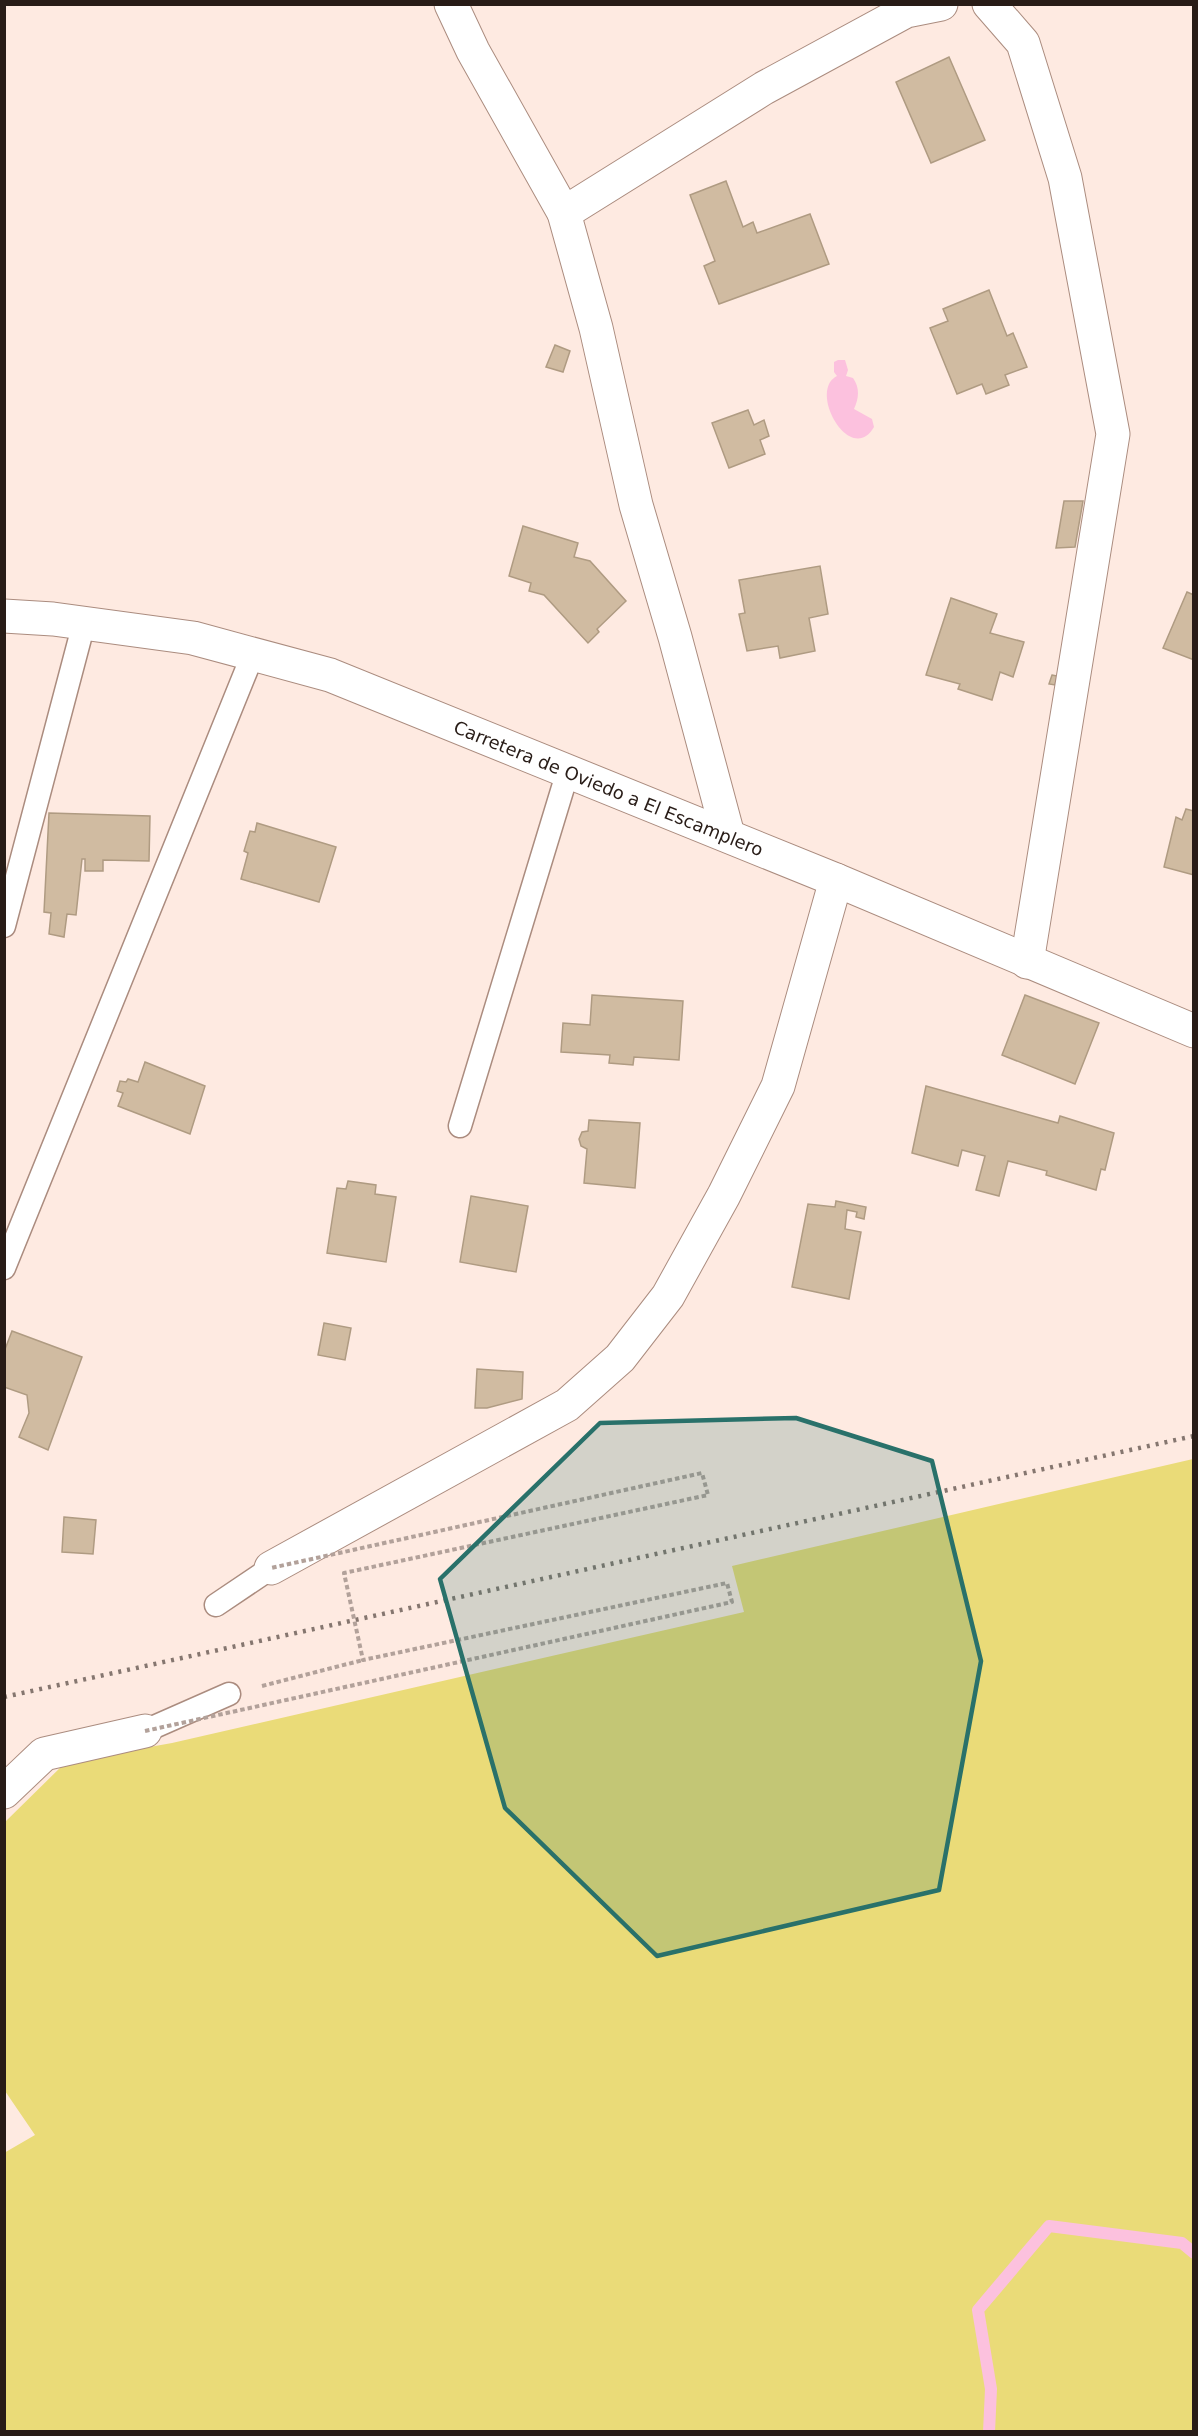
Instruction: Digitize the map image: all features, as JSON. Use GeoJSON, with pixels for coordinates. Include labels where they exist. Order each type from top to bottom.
{"type":"FeatureCollection","features":[{"type":"Feature","properties":{"kind":"street"},"geometry":{"type":"LineString","coordinates":[[452,4],[474,51],[564,213],[596,328],[636,505],[675,637],[728,835]]}},
{"type":"Feature","properties":{"kind":"street"},"geometry":{"type":"LineString","coordinates":[[564,213],[764,88],[906,11],[941,4]]}},
{"type":"Feature","properties":{"kind":"street"},"geometry":{"type":"LineString","coordinates":[[989,4],[1023,43],[1065,178],[1113,434],[1027,962]]}},
{"type":"Feature","properties":{"kind":"street","name":"Carretera de Oviedo a El Escamplero"},"geometry":{"type":"LineString","coordinates":[[4,616],[84,623],[193,638],[330,675],[728,835],[1194,1031]]}},
{"type":"Feature","properties":{"kind":"street"},"geometry":{"type":"LineString","coordinates":[[271,1568],[567,1405],[620,1358],[668,1296],[724,1195],[778,1086],[837,880]]}},
{"type":"Feature","properties":{"kind":"street"},"geometry":{"type":"LineString","coordinates":[[4,1792],[44,1754],[145,1731]]}},
{"type":"Feature","properties":{"kind":"lane"},"geometry":{"type":"LineString","coordinates":[[4,926],[84,623]]}},
{"type":"Feature","properties":{"kind":"lane"},"geometry":{"type":"LineString","coordinates":[[4,1268],[253,654]]}},
{"type":"Feature","properties":{"kind":"lane"},"geometry":{"type":"LineString","coordinates":[[460,1126],[568,771]]}},
{"type":"Feature","properties":{"kind":"lane"},"geometry":{"type":"LineString","coordinates":[[216,1605],[271,1568]]}},
{"type":"Feature","properties":{"kind":"lane"},"geometry":{"type":"LineString","coordinates":[[145,1731],[229,1694]]}},
{"type":"Feature","properties":{"kind":"path"},"geometry":{"type":"LineString","coordinates":[[271,1568],[702,1473],[708,1495],[344,1573],[363,1660]]}},
{"type":"Feature","properties":{"kind":"path"},"geometry":{"type":"LineString","coordinates":[[145,1731],[732,1602],[727,1583],[363,1660],[229,1694]]}},
{"type":"Feature","properties":{"kind":"highlighted area"},"geometry":{"type":"Polygon","coordinates":[[[796,1418],[932,1461],[981,1661],[939,1890],[657,1956],[505,1808],[440,1579],[600,1423],[796,1418]]]}},
{"type":"Feature","properties":{"kind":"shaded area"},"geometry":{"type":"Polygon","coordinates":[[[845,360],[848,370],[846,376],[853,378],[858,389],[854,409],[872,419],[874,427],[865,437],[854,438],[844,432],[829,409],[827,396],[829,384],[837,376],[834,372],[834,362],[845,360]]]}},
{"type":"Feature","properties":{"kind":"shaded area"},"geometry":{"type":"Polygon","coordinates":[[[1193,1459],[1193,2431],[5,2431],[4,2153],[35,2135],[5,2091],[5,1822],[66,1762],[172,1743],[744,1612],[732,1566],[1193,1459]]]}},
{"type":"Feature","properties":{"kind":"building"},"geometry":{"type":"Polygon","coordinates":[[[949,57],[985,140],[931,163],[896,82],[949,57]]]}},
{"type":"Feature","properties":{"kind":"building"},"geometry":{"type":"Polygon","coordinates":[[[726,181],[743,227],[753,222],[757,233],[810,214],[829,264],[719,304],[704,266],[715,261],[690,195],[726,181]]]}},
{"type":"Feature","properties":{"kind":"building"},"geometry":{"type":"Polygon","coordinates":[[[989,290],[1007,336],[1013,333],[1027,367],[1005,375],[1009,385],[986,394],[982,384],[957,394],[930,328],[948,321],[943,309],[989,290]]]}},
{"type":"Feature","properties":{"kind":"building"},"geometry":{"type":"Polygon","coordinates":[[[555,345],[570,351],[563,372],[546,367],[555,345]]]}},
{"type":"Feature","properties":{"kind":"building"},"geometry":{"type":"Polygon","coordinates":[[[748,410],[754,425],[764,420],[769,436],[760,440],[765,454],[729,468],[712,423],[748,410]]]}},
{"type":"Feature","properties":{"kind":"building"},"geometry":{"type":"Polygon","coordinates":[[[1064,501],[1083,501],[1075,547],[1056,548],[1064,501]]]}},
{"type":"Feature","properties":{"kind":"building"},"geometry":{"type":"Polygon","coordinates":[[[523,526],[578,543],[574,557],[590,561],[626,601],[597,629],[599,632],[588,643],[544,595],[529,591],[531,583],[509,576],[523,526]]]}},
{"type":"Feature","properties":{"kind":"building"},"geometry":{"type":"Polygon","coordinates":[[[820,566],[828,614],[809,618],[815,651],[780,658],[778,646],[747,651],[739,614],[745,613],[739,580],[820,566]]]}},
{"type":"Feature","properties":{"kind":"building"},"geometry":{"type":"Polygon","coordinates":[[[1187,592],[1194,595],[1194,660],[1163,648],[1187,592]]]}},
{"type":"Feature","properties":{"kind":"building"},"geometry":{"type":"Polygon","coordinates":[[[951,598],[997,614],[990,633],[1024,642],[1013,677],[1000,672],[992,700],[958,689],[960,684],[926,675],[951,598]]]}},
{"type":"Feature","properties":{"kind":"building"},"geometry":{"type":"Polygon","coordinates":[[[1052,675],[1057,676],[1055,685],[1049,684],[1052,675]]]}},
{"type":"Feature","properties":{"kind":"building"},"geometry":{"type":"Polygon","coordinates":[[[1186,809],[1194,811],[1194,875],[1164,867],[1176,817],[1182,820],[1186,809]]]}},
{"type":"Feature","properties":{"kind":"building"},"geometry":{"type":"Polygon","coordinates":[[[49,813],[150,816],[149,861],[103,860],[103,871],[85,871],[85,859],[82,859],[76,915],[67,914],[64,937],[49,934],[51,913],[44,912],[49,813]]]}},
{"type":"Feature","properties":{"kind":"building"},"geometry":{"type":"Polygon","coordinates":[[[257,823],[336,847],[319,902],[241,879],[248,853],[244,851],[250,831],[255,832],[257,823]]]}},
{"type":"Feature","properties":{"kind":"building"},"geometry":{"type":"Polygon","coordinates":[[[592,995],[683,1001],[679,1060],[634,1057],[633,1065],[609,1063],[610,1055],[561,1052],[563,1023],[590,1025],[592,995]]]}},
{"type":"Feature","properties":{"kind":"building"},"geometry":{"type":"Polygon","coordinates":[[[1025,995],[1099,1023],[1075,1084],[1002,1055],[1025,995]]]}},
{"type":"Feature","properties":{"kind":"building"},"geometry":{"type":"Polygon","coordinates":[[[145,1062],[205,1086],[190,1134],[118,1106],[123,1093],[117,1091],[120,1081],[126,1082],[128,1079],[138,1082],[145,1062]]]}},
{"type":"Feature","properties":{"kind":"building"},"geometry":{"type":"Polygon","coordinates":[[[926,1086],[1058,1123],[1060,1116],[1114,1133],[1105,1170],[1101,1169],[1096,1190],[1046,1175],[1047,1171],[1008,1161],[999,1196],[976,1190],[985,1156],[962,1150],[958,1166],[912,1153],[926,1086]]]}},
{"type":"Feature","properties":{"kind":"building"},"geometry":{"type":"Polygon","coordinates":[[[589,1120],[640,1123],[635,1188],[584,1183],[587,1149],[581,1146],[579,1139],[582,1132],[588,1131],[589,1120]]]}},
{"type":"Feature","properties":{"kind":"building"},"geometry":{"type":"Polygon","coordinates":[[[348,1181],[376,1185],[375,1194],[396,1197],[386,1262],[327,1253],[337,1188],[346,1189],[348,1181]]]}},
{"type":"Feature","properties":{"kind":"building"},"geometry":{"type":"Polygon","coordinates":[[[471,1196],[528,1206],[516,1272],[460,1262],[471,1196]]]}},
{"type":"Feature","properties":{"kind":"building"},"geometry":{"type":"Polygon","coordinates":[[[836,1201],[866,1207],[864,1219],[856,1217],[857,1212],[847,1210],[845,1229],[861,1232],[849,1299],[792,1287],[808,1204],[835,1207],[836,1201]]]}},
{"type":"Feature","properties":{"kind":"building"},"geometry":{"type":"Polygon","coordinates":[[[324,1323],[351,1328],[345,1360],[318,1355],[324,1323]]]}},
{"type":"Feature","properties":{"kind":"building"},"geometry":{"type":"Polygon","coordinates":[[[12,1331],[82,1357],[48,1450],[19,1437],[29,1413],[27,1395],[4,1387],[4,1352],[12,1331]]]}},
{"type":"Feature","properties":{"kind":"building"},"geometry":{"type":"Polygon","coordinates":[[[477,1369],[523,1372],[522,1399],[487,1408],[475,1408],[477,1369]]]}},
{"type":"Feature","properties":{"kind":"building"},"geometry":{"type":"Polygon","coordinates":[[[64,1517],[96,1520],[93,1554],[62,1552],[64,1517]]]}},
{"type":"Feature","properties":{"kind":"waterway"},"geometry":{"type":"LineString","coordinates":[[989,2432],[991,2389],[978,2310],[1049,2226],[1182,2243],[1194,2253]]}},
{"type":"Feature","properties":{"kind":"railway"},"geometry":{"type":"LineString","coordinates":[[4,1697],[1194,1436]]}}]}
